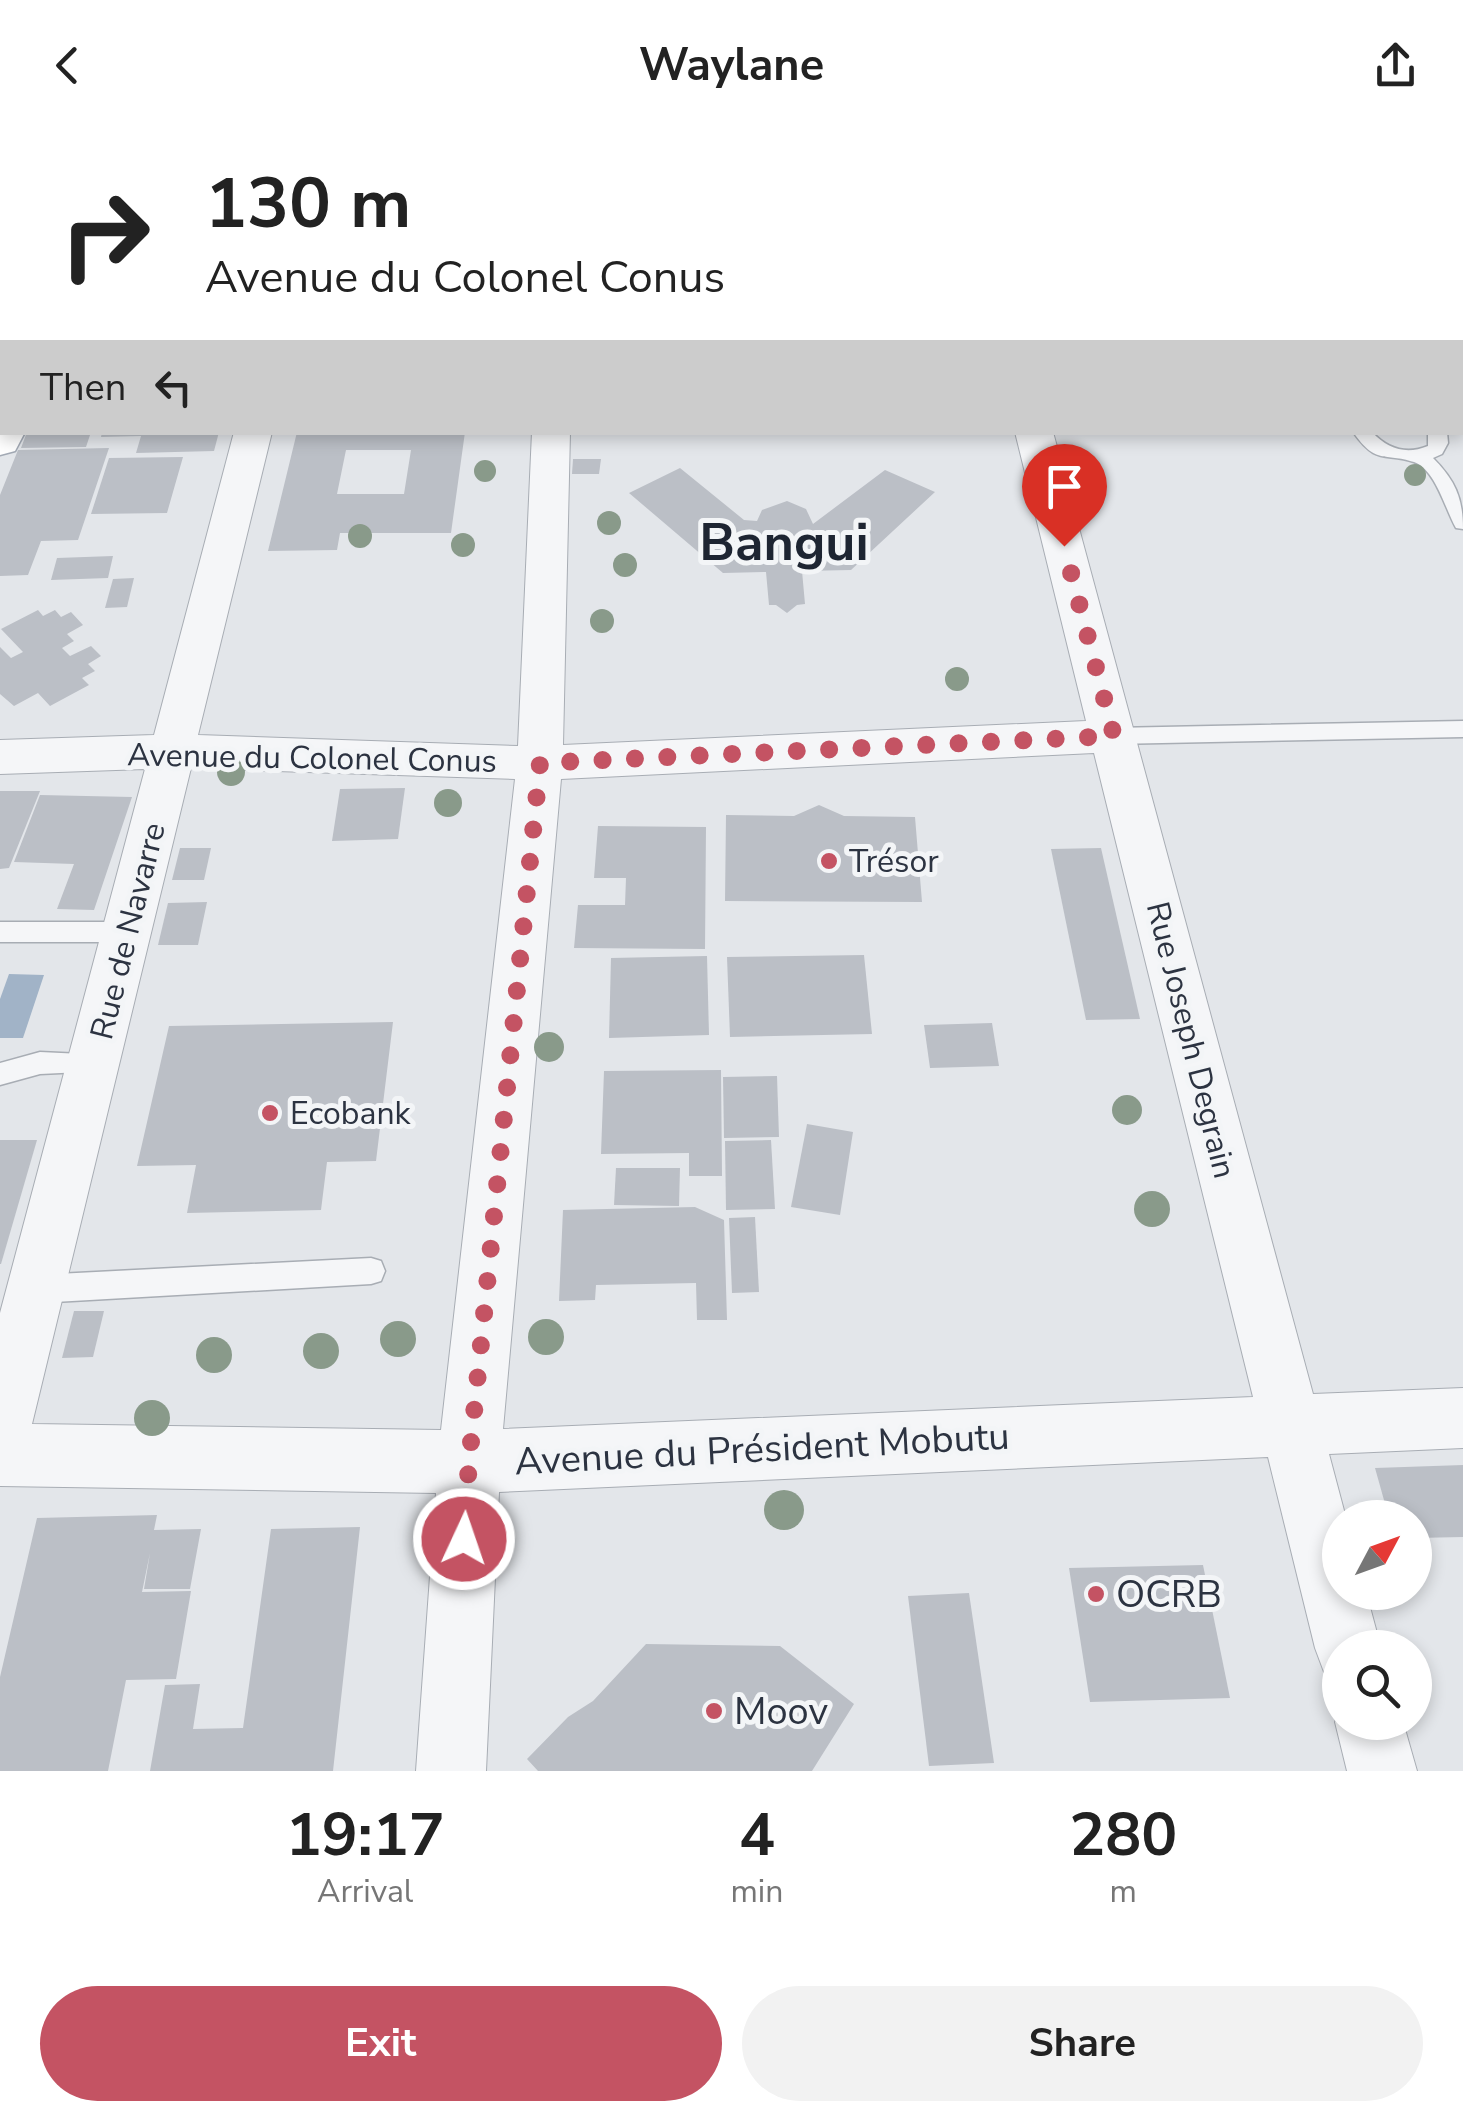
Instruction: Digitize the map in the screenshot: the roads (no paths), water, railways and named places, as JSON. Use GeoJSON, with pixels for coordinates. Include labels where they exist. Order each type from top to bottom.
{"type":"FeatureCollection","features":[{"type":"Feature","properties":{"kind":"street","name":"Rue de Navarre"},"geometry":{"type":"LineString","coordinates":[[0,1430],[253,435]]}},
{"type":"Feature","properties":{"kind":"street"},"geometry":{"type":"LineString","coordinates":[[451,1771],[469,1462],[540,763],[551,435]]}},
{"type":"Feature","properties":{"kind":"street","name":"Rue Joseph Degrain"},"geometry":{"type":"LineString","coordinates":[[1035,435],[1343,1630]]}},
{"type":"Feature","properties":{"kind":"street","name":"Avenue du Colonel Conus"},"geometry":{"type":"LineString","coordinates":[[0,757],[174,751],[540,763],[1114,736]]}},
{"type":"Feature","properties":{"kind":"street","name":"Avenue du Président Mobutu"},"geometry":{"type":"LineString","coordinates":[[0,1455],[469,1462],[1463,1418]]}},
{"type":"Feature","properties":{"kind":"street"},"geometry":{"type":"LineString","coordinates":[[1374,1740],[1382,1771]]}},
{"type":"Feature","properties":{"kind":"lane"},"geometry":{"type":"LineString","coordinates":[[1364,435],[1390,454],[1420,456],[1435,450],[1438,435]]}},
{"type":"Feature","properties":{"kind":"lane"},"geometry":{"type":"LineString","coordinates":[[1420,456],[1442,478],[1463,523]]}},
{"type":"Feature","properties":{"kind":"lane","name":"Avenue du Colonel Conus"},"geometry":{"type":"LineString","coordinates":[[1114,736],[1463,729]]}},
{"type":"Feature","properties":{"kind":"lane"},"geometry":{"type":"LineString","coordinates":[[0,932],[128,932]]}},
{"type":"Feature","properties":{"kind":"lane"},"geometry":{"type":"LineString","coordinates":[[0,1074],[40,1063],[94,1064]]}},
{"type":"Feature","properties":{"kind":"lane"},"geometry":{"type":"LineString","coordinates":[[37,1289],[371,1271]]}},
{"type":"Feature","properties":{"kind":"water"},"geometry":{"type":"Polygon","coordinates":[[[9,974],[44,975],[23,1038],[0,1038],[0,999],[9,974]]]}},
{"type":"Feature","properties":{"kind":"place","name":"Trésor"},"geometry":{"type":"Point","coordinates":[829,861]}},
{"type":"Feature","properties":{"kind":"place","name":"Ecobank"},"geometry":{"type":"Point","coordinates":[270,1113]}},
{"type":"Feature","properties":{"kind":"place","name":"OCRB"},"geometry":{"type":"Point","coordinates":[1096,1594]}},
{"type":"Feature","properties":{"kind":"place","name":"Moov"},"geometry":{"type":"Point","coordinates":[714,1711]}},
{"type":"Feature","properties":{"kind":"district","name":"Bangui"},"geometry":{"type":"Point","coordinates":[784,542]}}]}
